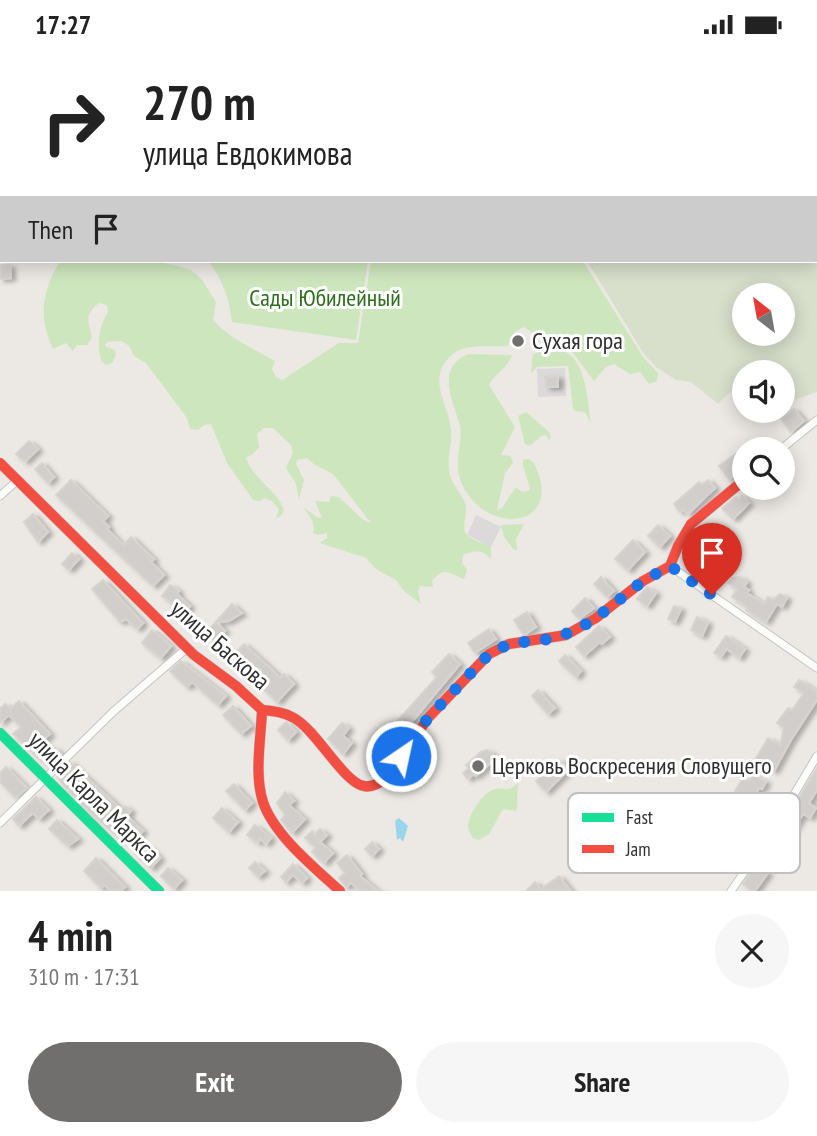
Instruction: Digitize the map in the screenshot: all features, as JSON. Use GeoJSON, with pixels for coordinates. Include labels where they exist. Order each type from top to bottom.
{"type":"FeatureCollection","features":[{"type":"Feature","properties":{"kind":"street"},"geometry":{"type":"LineString","coordinates":[[795,438],[817,420]]}},
{"type":"Feature","properties":{"kind":"street","name":"улица Баскова"},"geometry":{"type":"LineString","coordinates":[[0,463],[187,648],[262,710],[264,803],[282,833],[340,891]]}},
{"type":"Feature","properties":{"kind":"street"},"geometry":{"type":"LineString","coordinates":[[0,496],[18,481]]}},
{"type":"Feature","properties":{"kind":"street"},"geometry":{"type":"LineString","coordinates":[[262,710],[282,713],[297,720],[326,750],[349,780],[356,784],[372,786],[380,783],[388,776],[428,718],[489,654],[509,644],[549,639],[575,631],[596,618],[643,581],[670,566],[678,545],[691,524],[732,489]]}},
{"type":"Feature","properties":{"kind":"street"},"geometry":{"type":"LineString","coordinates":[[670,566],[817,668]]}},
{"type":"Feature","properties":{"kind":"street"},"geometry":{"type":"LineString","coordinates":[[0,823],[114,711],[187,648]]}},
{"type":"Feature","properties":{"kind":"street","name":"улица Карла Маркса"},"geometry":{"type":"LineString","coordinates":[[0,733],[159,891]]}},
{"type":"Feature","properties":{"kind":"street"},"geometry":{"type":"LineString","coordinates":[[795,793],[817,756]]}},
{"type":"Feature","properties":{"kind":"street"},"geometry":{"type":"LineString","coordinates":[[731,891],[744,873]]}},
{"type":"Feature","properties":{"kind":"shaded area"},"geometry":{"type":"Polygon","coordinates":[[[565,368],[566,396],[538,397],[537,369],[565,368]]]}},
{"type":"Feature","properties":{"kind":"shaded area"},"geometry":{"type":"Polygon","coordinates":[[[476,515],[501,527],[491,547],[467,535],[476,515]]]}},
{"type":"Feature","properties":{"kind":"green space"},"geometry":{"type":"Polygon","coordinates":[[[59,263],[166,263],[186,268],[201,279],[216,302],[213,320],[234,338],[275,361],[272,369],[276,377],[282,380],[339,343],[358,343],[371,263],[584,263],[643,357],[658,373],[657,381],[649,384],[640,372],[630,374],[614,364],[606,367],[594,381],[567,345],[559,341],[546,342],[524,327],[513,334],[508,346],[465,348],[450,356],[440,373],[439,381],[450,423],[450,475],[465,503],[465,532],[491,547],[491,560],[478,552],[463,555],[462,563],[467,570],[464,579],[447,572],[440,573],[432,581],[433,587],[420,586],[418,592],[421,604],[403,590],[396,580],[376,569],[366,558],[320,543],[327,538],[327,533],[313,533],[313,522],[303,507],[318,518],[322,517],[315,501],[329,502],[331,496],[339,497],[362,519],[371,523],[333,474],[307,458],[297,460],[296,464],[304,480],[299,499],[296,484],[286,468],[293,453],[291,445],[273,428],[264,428],[257,434],[259,447],[246,458],[254,472],[281,503],[284,510],[281,516],[276,518],[279,509],[272,501],[264,498],[260,501],[253,500],[227,463],[211,424],[198,430],[190,429],[187,418],[146,363],[134,356],[129,346],[122,341],[107,342],[105,346],[115,350],[116,355],[112,363],[107,365],[102,362],[99,336],[108,312],[107,305],[99,303],[89,315],[92,338],[87,345],[77,345],[73,351],[66,343],[53,349],[45,326],[44,304],[59,263]]]}},
{"type":"Feature","properties":{"kind":"green space","name":"Сады Юбилейный"},"geometry":{"type":"Polygon","coordinates":[[[209,263],[368,263],[356,340],[232,322],[218,275],[209,263]]]}},
{"type":"Feature","properties":{"kind":"green space"},"geometry":{"type":"Polygon","coordinates":[[[588,263],[817,263],[817,392],[795,400],[795,360],[732,360],[732,393],[718,404],[691,382],[676,380],[656,367],[644,354],[588,263]]]}},
{"type":"Feature","properties":{"kind":"green space"},"geometry":{"type":"Polygon","coordinates":[[[553,348],[573,357],[579,367],[586,389],[591,424],[585,412],[575,411],[573,408],[568,366],[537,367],[531,374],[534,354],[553,348]]]}},
{"type":"Feature","properties":{"kind":"green space"},"geometry":{"type":"Polygon","coordinates":[[[469,354],[512,355],[489,385],[515,427],[501,455],[511,456],[513,463],[505,473],[497,510],[502,508],[516,487],[522,492],[530,488],[523,460],[528,459],[534,463],[541,484],[540,501],[533,512],[521,518],[490,514],[476,504],[460,478],[458,460],[461,436],[449,382],[453,366],[469,354]]]}},
{"type":"Feature","properties":{"kind":"green space"},"geometry":{"type":"Polygon","coordinates":[[[526,412],[549,432],[549,440],[546,435],[530,446],[525,444],[518,416],[526,412]]]}},
{"type":"Feature","properties":{"kind":"green space"},"geometry":{"type":"Polygon","coordinates":[[[524,524],[516,539],[517,551],[504,537],[501,525],[524,524]]]}},
{"type":"Feature","properties":{"kind":"green space"},"geometry":{"type":"Polygon","coordinates":[[[518,783],[517,809],[503,809],[489,834],[479,840],[473,838],[468,823],[480,801],[492,790],[508,789],[518,783]]]}},
{"type":"Feature","properties":{"kind":"water"},"geometry":{"type":"Polygon","coordinates":[[[399,818],[408,826],[403,842],[400,838],[397,840],[395,821],[399,818]]]}},
{"type":"Feature","properties":{"kind":"building"},"geometry":{"type":"Polygon","coordinates":[[[0,265],[10,265],[11,278],[0,279],[0,265]]]}},
{"type":"Feature","properties":{"kind":"building"},"geometry":{"type":"Polygon","coordinates":[[[545,377],[558,377],[558,387],[546,387],[545,377]]]}},
{"type":"Feature","properties":{"kind":"building"},"geometry":{"type":"Polygon","coordinates":[[[795,410],[804,421],[791,432],[784,423],[795,423],[795,410]]]}},
{"type":"Feature","properties":{"kind":"building"},"geometry":{"type":"Polygon","coordinates":[[[29,441],[38,449],[25,462],[16,454],[29,441]]]}},
{"type":"Feature","properties":{"kind":"building"},"geometry":{"type":"Polygon","coordinates":[[[732,457],[732,477],[729,479],[719,466],[732,457]]]}},
{"type":"Feature","properties":{"kind":"building"},"geometry":{"type":"Polygon","coordinates":[[[42,463],[54,477],[48,483],[35,469],[42,463]]]}},
{"type":"Feature","properties":{"kind":"building"},"geometry":{"type":"Polygon","coordinates":[[[71,480],[108,516],[103,521],[109,527],[107,529],[123,545],[131,537],[154,559],[151,562],[164,575],[153,586],[56,495],[71,480]]]}},
{"type":"Feature","properties":{"kind":"building"},"geometry":{"type":"Polygon","coordinates":[[[708,480],[715,488],[688,514],[683,509],[680,512],[674,504],[699,482],[702,485],[708,480]]]}},
{"type":"Feature","properties":{"kind":"building"},"geometry":{"type":"Polygon","coordinates":[[[732,500],[746,500],[749,503],[733,519],[722,508],[732,500]]]}},
{"type":"Feature","properties":{"kind":"building"},"geometry":{"type":"Polygon","coordinates":[[[33,514],[48,532],[38,542],[24,522],[33,514]]]}},
{"type":"Feature","properties":{"kind":"building"},"geometry":{"type":"Polygon","coordinates":[[[658,525],[670,536],[660,547],[648,536],[658,525]]]}},
{"type":"Feature","properties":{"kind":"building"},"geometry":{"type":"Polygon","coordinates":[[[633,540],[645,552],[628,570],[615,559],[633,540]]]}},
{"type":"Feature","properties":{"kind":"building"},"geometry":{"type":"Polygon","coordinates":[[[72,553],[79,559],[69,570],[62,564],[72,553]]]}},
{"type":"Feature","properties":{"kind":"building"},"geometry":{"type":"Polygon","coordinates":[[[702,564],[719,572],[714,584],[696,576],[702,564]]]}},
{"type":"Feature","properties":{"kind":"building"},"geometry":{"type":"Polygon","coordinates":[[[601,577],[614,591],[607,597],[594,584],[601,577]]]}},
{"type":"Feature","properties":{"kind":"building"},"geometry":{"type":"Polygon","coordinates":[[[740,577],[747,582],[744,587],[749,590],[747,593],[764,604],[768,597],[773,600],[780,594],[787,598],[782,607],[777,604],[766,622],[746,610],[748,607],[732,597],[737,589],[728,583],[733,578],[740,577]]]}},
{"type":"Feature","properties":{"kind":"building"},"geometry":{"type":"Polygon","coordinates":[[[103,580],[143,623],[137,629],[126,619],[120,622],[92,589],[103,580]]]}},
{"type":"Feature","properties":{"kind":"building"},"geometry":{"type":"Polygon","coordinates":[[[170,585],[179,591],[177,594],[190,606],[181,617],[171,608],[174,604],[162,596],[170,585]]]}},
{"type":"Feature","properties":{"kind":"building"},"geometry":{"type":"Polygon","coordinates":[[[647,587],[656,593],[647,606],[637,599],[647,587]]]}},
{"type":"Feature","properties":{"kind":"building"},"geometry":{"type":"Polygon","coordinates":[[[585,598],[594,608],[579,619],[572,611],[585,598]]]}},
{"type":"Feature","properties":{"kind":"building"},"geometry":{"type":"Polygon","coordinates":[[[232,604],[242,613],[229,621],[216,622],[225,631],[215,641],[206,633],[232,604]]]}},
{"type":"Feature","properties":{"kind":"building"},"geometry":{"type":"Polygon","coordinates":[[[674,606],[681,609],[675,622],[668,619],[674,606]]]}},
{"type":"Feature","properties":{"kind":"building"},"geometry":{"type":"Polygon","coordinates":[[[527,612],[536,627],[524,635],[514,620],[527,612]]]}},
{"type":"Feature","properties":{"kind":"building"},"geometry":{"type":"Polygon","coordinates":[[[697,617],[708,623],[702,636],[691,630],[697,617]]]}},
{"type":"Feature","properties":{"kind":"building"},"geometry":{"type":"Polygon","coordinates":[[[599,626],[610,637],[584,656],[576,647],[599,626]]]}},
{"type":"Feature","properties":{"kind":"building"},"geometry":{"type":"Polygon","coordinates":[[[489,629],[496,639],[475,653],[468,643],[489,629]]]}},
{"type":"Feature","properties":{"kind":"building"},"geometry":{"type":"Polygon","coordinates":[[[152,630],[171,646],[161,658],[142,643],[152,630]]]}},
{"type":"Feature","properties":{"kind":"building"},"geometry":{"type":"Polygon","coordinates":[[[726,636],[745,649],[739,658],[727,649],[721,657],[714,653],[726,636]]]}},
{"type":"Feature","properties":{"kind":"building"},"geometry":{"type":"Polygon","coordinates":[[[244,644],[281,678],[284,674],[294,684],[277,702],[251,676],[254,673],[234,655],[244,644]]]}},
{"type":"Feature","properties":{"kind":"building"},"geometry":{"type":"Polygon","coordinates":[[[449,654],[460,664],[401,735],[392,727],[437,677],[432,672],[449,654]]]}},
{"type":"Feature","properties":{"kind":"building"},"geometry":{"type":"Polygon","coordinates":[[[565,655],[581,671],[576,677],[559,661],[565,655]]]}},
{"type":"Feature","properties":{"kind":"building"},"geometry":{"type":"Polygon","coordinates":[[[181,661],[226,696],[218,705],[192,682],[187,687],[170,671],[181,661]]]}},
{"type":"Feature","properties":{"kind":"building"},"geometry":{"type":"Polygon","coordinates":[[[799,680],[817,692],[817,700],[774,771],[755,760],[768,738],[780,745],[784,728],[777,723],[788,708],[792,710],[804,693],[794,687],[799,680]]]}},
{"type":"Feature","properties":{"kind":"building"},"geometry":{"type":"Polygon","coordinates":[[[538,690],[555,708],[548,714],[532,696],[538,690]]]}},
{"type":"Feature","properties":{"kind":"building"},"geometry":{"type":"Polygon","coordinates":[[[19,701],[50,734],[42,741],[52,751],[55,748],[61,754],[49,767],[13,734],[21,727],[9,715],[0,723],[0,709],[5,704],[10,709],[19,701]]]}},
{"type":"Feature","properties":{"kind":"building"},"geometry":{"type":"Polygon","coordinates":[[[233,706],[251,726],[241,734],[223,715],[233,706]]]}},
{"type":"Feature","properties":{"kind":"building"},"geometry":{"type":"Polygon","coordinates":[[[286,722],[296,732],[288,740],[278,730],[286,722]]]}},
{"type":"Feature","properties":{"kind":"building"},"geometry":{"type":"Polygon","coordinates":[[[342,723],[349,728],[343,736],[352,743],[343,754],[328,739],[342,723]]]}},
{"type":"Feature","properties":{"kind":"building","name":"Церковь Воскресения Словущего"},"geometry":{"type":"Polygon","coordinates":[[[487,750],[493,754],[491,763],[476,776],[474,774],[468,779],[463,773],[469,768],[466,765],[487,750]]]}},
{"type":"Feature","properties":{"kind":"building"},"geometry":{"type":"Polygon","coordinates":[[[559,760],[567,771],[546,792],[536,781],[559,760]]]}},
{"type":"Feature","properties":{"kind":"building"},"geometry":{"type":"Polygon","coordinates":[[[70,762],[121,809],[125,806],[131,811],[127,816],[143,831],[137,837],[131,832],[123,840],[65,787],[57,776],[70,762]]]}},
{"type":"Feature","properties":{"kind":"building"},"geometry":{"type":"Polygon","coordinates":[[[6,767],[27,788],[16,798],[0,782],[0,773],[6,767]]]}},
{"type":"Feature","properties":{"kind":"building"},"geometry":{"type":"Polygon","coordinates":[[[817,768],[817,790],[809,803],[816,808],[810,818],[803,814],[800,819],[800,796],[817,768]]]}},
{"type":"Feature","properties":{"kind":"building"},"geometry":{"type":"Polygon","coordinates":[[[753,775],[766,782],[756,793],[735,791],[743,778],[749,781],[753,775]]]}},
{"type":"Feature","properties":{"kind":"building"},"geometry":{"type":"Polygon","coordinates":[[[234,784],[252,803],[245,810],[226,791],[234,784]]]}},
{"type":"Feature","properties":{"kind":"building"},"geometry":{"type":"Polygon","coordinates":[[[285,792],[294,801],[289,805],[305,819],[292,833],[281,820],[285,815],[277,803],[285,792]]]}},
{"type":"Feature","properties":{"kind":"building"},"geometry":{"type":"Polygon","coordinates":[[[36,797],[49,810],[39,819],[33,813],[19,826],[13,819],[36,797]]]}},
{"type":"Feature","properties":{"kind":"building"},"geometry":{"type":"Polygon","coordinates":[[[222,808],[238,822],[229,832],[213,818],[222,808]]]}},
{"type":"Feature","properties":{"kind":"building"},"geometry":{"type":"Polygon","coordinates":[[[57,820],[78,839],[68,846],[49,829],[57,820]]]}},
{"type":"Feature","properties":{"kind":"building"},"geometry":{"type":"Polygon","coordinates":[[[255,825],[271,838],[266,844],[260,839],[258,843],[247,835],[255,825]]]}},
{"type":"Feature","properties":{"kind":"building"},"geometry":{"type":"Polygon","coordinates":[[[320,829],[327,835],[320,842],[333,853],[324,863],[312,852],[316,848],[305,838],[312,831],[315,835],[320,829]]]}},
{"type":"Feature","properties":{"kind":"building"},"geometry":{"type":"Polygon","coordinates":[[[372,842],[379,849],[372,856],[365,849],[372,842]]]}},
{"type":"Feature","properties":{"kind":"building"},"geometry":{"type":"Polygon","coordinates":[[[140,846],[146,851],[149,847],[160,858],[151,868],[134,852],[140,846]]]}},
{"type":"Feature","properties":{"kind":"building"},"geometry":{"type":"Polygon","coordinates":[[[347,855],[362,874],[360,876],[378,891],[361,891],[351,883],[346,887],[339,878],[345,873],[337,863],[347,855]]]}},
{"type":"Feature","properties":{"kind":"building"},"geometry":{"type":"Polygon","coordinates":[[[96,858],[125,887],[121,891],[111,891],[104,885],[101,888],[84,871],[96,858]]]}},
{"type":"Feature","properties":{"kind":"building"},"geometry":{"type":"Polygon","coordinates":[[[255,862],[265,871],[258,877],[249,868],[255,862]]]}},
{"type":"Feature","properties":{"kind":"building"},"geometry":{"type":"Polygon","coordinates":[[[293,864],[307,878],[302,883],[293,875],[286,882],[281,877],[293,864]]]}},
{"type":"Feature","properties":{"kind":"building"},"geometry":{"type":"Polygon","coordinates":[[[168,868],[182,880],[174,889],[161,876],[168,868]]]}},
{"type":"Feature","properties":{"kind":"building"},"geometry":{"type":"Polygon","coordinates":[[[751,873],[768,873],[755,891],[743,884],[751,873]]]}},
{"type":"Feature","properties":{"kind":"building"},"geometry":{"type":"Polygon","coordinates":[[[559,876],[571,891],[526,891],[535,882],[541,889],[559,876]]]}},
{"type":"Feature","properties":{"kind":"traffic: fast"},"geometry":{"type":"LineString","coordinates":[[0,733],[159,891]]}},
{"type":"Feature","properties":{"kind":"traffic: jam"},"geometry":{"type":"LineString","coordinates":[[0,463],[194,655],[236,686],[262,710],[258,768],[260,791],[268,814],[286,839],[340,891]]}},
{"type":"Feature","properties":{"kind":"traffic: jam"},"geometry":{"type":"LineString","coordinates":[[262,710],[294,718],[356,783],[364,786],[377,784],[388,776],[428,718],[489,654],[509,644],[566,635],[596,618],[643,581],[670,566],[691,524],[732,490]]}},
{"type":"Feature","properties":{"kind":"place","name":"Сухая гора"},"geometry":{"type":"Point","coordinates":[518,341]}},
{"type":"Feature","properties":{"kind":"place","name":"Церковь Воскресения Словущего"},"geometry":{"type":"Point","coordinates":[478,766]}},
{"type":"Feature","properties":{"kind":"route"},"geometry":{"type":"LineString","coordinates":[[401,756],[428,718],[495,650],[509,644],[549,639],[575,631],[643,581],[670,566],[712,595]]}}]}
